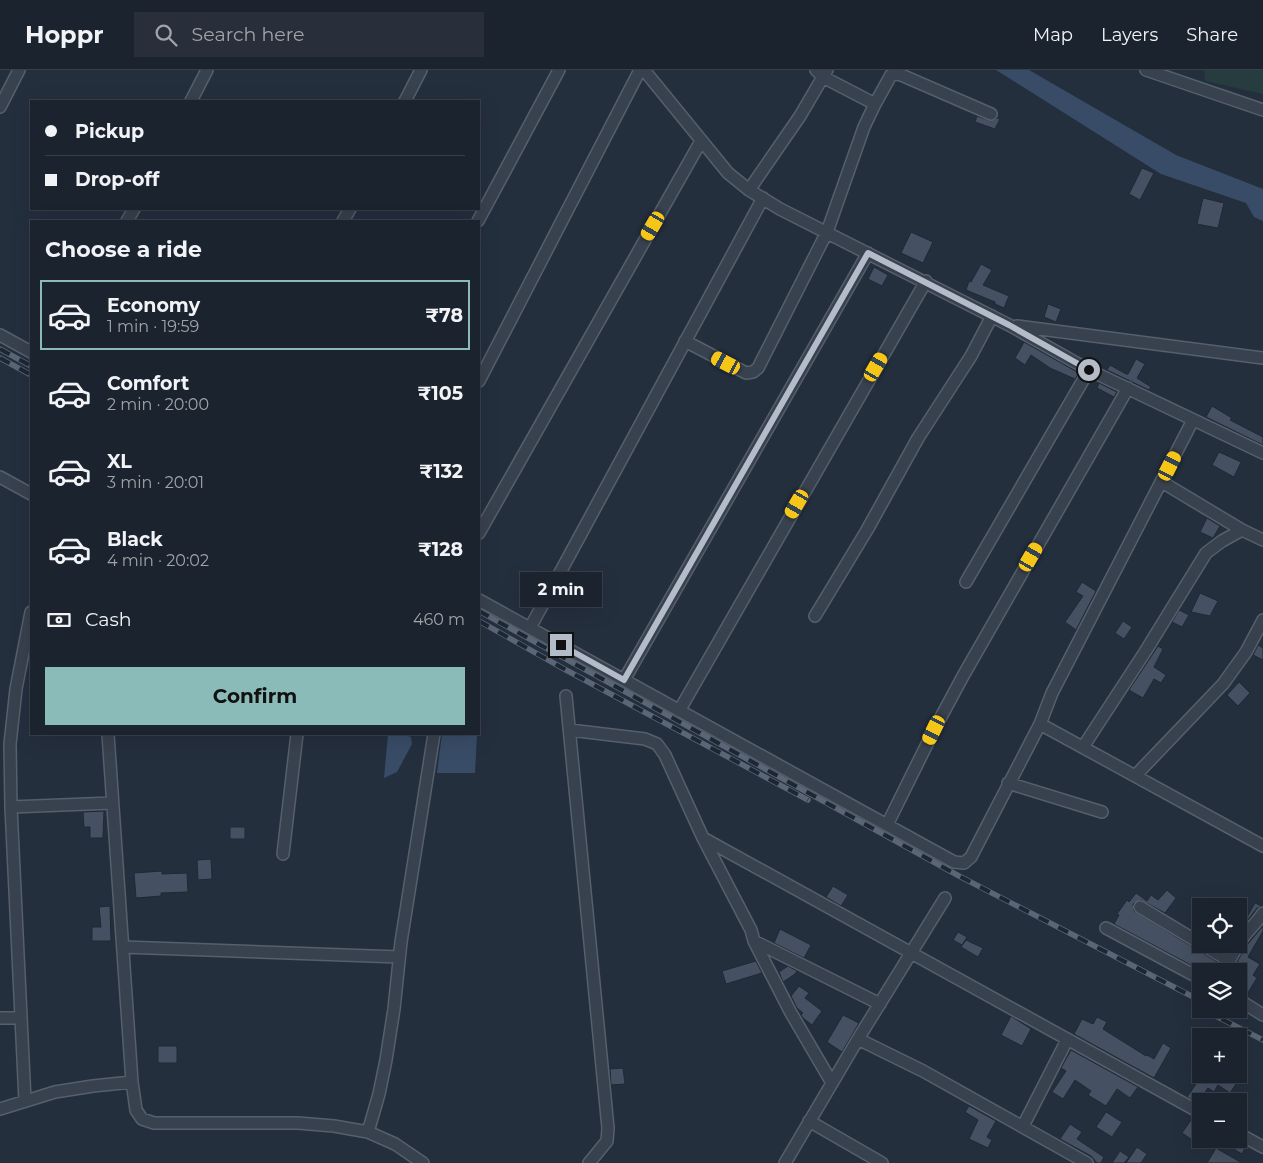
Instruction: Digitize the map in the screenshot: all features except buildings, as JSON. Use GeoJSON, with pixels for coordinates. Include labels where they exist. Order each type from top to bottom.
{"type":"FeatureCollection","features":[{"type":"Feature","properties":{"kind":"street"},"geometry":{"type":"LineString","coordinates":[[0,107],[19,70]]}},
{"type":"Feature","properties":{"kind":"street"},"geometry":{"type":"LineString","coordinates":[[191,100],[207,70]]}},
{"type":"Feature","properties":{"kind":"street"},"geometry":{"type":"LineString","coordinates":[[406,100],[421,70]]}},
{"type":"Feature","properties":{"kind":"street"},"geometry":{"type":"LineString","coordinates":[[479,220],[559,70]]}},
{"type":"Feature","properties":{"kind":"street"},"geometry":{"type":"LineString","coordinates":[[480,379],[642,70],[728,173],[749,190],[827,232],[926,281],[1089,370],[1263,453]]}},
{"type":"Feature","properties":{"kind":"street"},"geometry":{"type":"LineString","coordinates":[[1146,70],[1263,110]]}},
{"type":"Feature","properties":{"kind":"street"},"geometry":{"type":"LineString","coordinates":[[749,190],[800,116],[822,72],[875,104]]}},
{"type":"Feature","properties":{"kind":"street"},"geometry":{"type":"LineString","coordinates":[[685,341],[746,373],[753,372],[758,368],[827,232],[864,127],[891,75],[899,74],[991,114]]}},
{"type":"Feature","properties":{"kind":"street"},"geometry":{"type":"LineString","coordinates":[[480,531],[701,141]]}},
{"type":"Feature","properties":{"kind":"street"},"geometry":{"type":"LineString","coordinates":[[530,628],[763,198]]}},
{"type":"Feature","properties":{"kind":"street"},"geometry":{"type":"LineString","coordinates":[[624,680],[868,253]]}},
{"type":"Feature","properties":{"kind":"street"},"geometry":{"type":"LineString","coordinates":[[679,711],[926,281]]}},
{"type":"Feature","properties":{"kind":"street"},"geometry":{"type":"LineString","coordinates":[[815,616],[918,438],[971,356],[992,316]]}},
{"type":"Feature","properties":{"kind":"street"},"geometry":{"type":"LineString","coordinates":[[1009,325],[1263,358]]}},
{"type":"Feature","properties":{"kind":"street"},"geometry":{"type":"LineString","coordinates":[[0,335],[30,351]]}},
{"type":"Feature","properties":{"kind":"street"},"geometry":{"type":"LineString","coordinates":[[966,582],[1089,370]]}},
{"type":"Feature","properties":{"kind":"street"},"geometry":{"type":"LineString","coordinates":[[887,825],[963,676],[1128,388]]}},
{"type":"Feature","properties":{"kind":"street"},"geometry":{"type":"LineString","coordinates":[[480,601],[954,862],[964,862],[971,857],[1040,724],[1052,693],[1193,420]]}},
{"type":"Feature","properties":{"kind":"street"},"geometry":{"type":"LineString","coordinates":[[0,477],[30,493]]}},
{"type":"Feature","properties":{"kind":"street"},"geometry":{"type":"LineString","coordinates":[[1162,482],[1242,530],[1263,540]]}},
{"type":"Feature","properties":{"kind":"street"},"geometry":{"type":"LineString","coordinates":[[1083,748],[1206,553],[1242,530]]}},
{"type":"Feature","properties":{"kind":"street"},"geometry":{"type":"LineString","coordinates":[[25,1101],[11,807],[10,744],[16,689],[30,617]]}},
{"type":"Feature","properties":{"kind":"street"},"geometry":{"type":"LineString","coordinates":[[1135,776],[1223,684],[1246,652],[1263,620]]}},
{"type":"Feature","properties":{"kind":"street"},"geometry":{"type":"LineString","coordinates":[[566,696],[608,1128],[607,1141],[589,1163]]}},
{"type":"Feature","properties":{"kind":"street"},"geometry":{"type":"LineString","coordinates":[[1040,724],[1263,846]]}},
{"type":"Feature","properties":{"kind":"street"},"geometry":{"type":"LineString","coordinates":[[570,730],[644,739],[657,744],[665,755],[703,838],[751,930],[754,941],[791,1013],[832,1083]]}},
{"type":"Feature","properties":{"kind":"street"},"geometry":{"type":"LineString","coordinates":[[108,735],[132,1082],[136,1110],[142,1119],[154,1123],[298,1123],[334,1126],[368,1132],[395,1144],[423,1163]]}},
{"type":"Feature","properties":{"kind":"street"},"geometry":{"type":"LineString","coordinates":[[283,854],[297,735]]}},
{"type":"Feature","properties":{"kind":"street"},"geometry":{"type":"LineString","coordinates":[[368,1132],[386,1060],[394,1009],[399,957],[434,735]]}},
{"type":"Feature","properties":{"kind":"street"},"geometry":{"type":"LineString","coordinates":[[1008,783],[1102,812]]}},
{"type":"Feature","properties":{"kind":"street"},"geometry":{"type":"LineString","coordinates":[[11,807],[112,803]]}},
{"type":"Feature","properties":{"kind":"street"},"geometry":{"type":"LineString","coordinates":[[703,838],[1192,1108]]}},
{"type":"Feature","properties":{"kind":"street"},"geometry":{"type":"LineString","coordinates":[[785,1163],[858,1039],[945,898]]}},
{"type":"Feature","properties":{"kind":"street"},"geometry":{"type":"LineString","coordinates":[[1140,907],[1228,960]]}},
{"type":"Feature","properties":{"kind":"street"},"geometry":{"type":"LineString","coordinates":[[1247,933],[1258,922],[1263,913]]}},
{"type":"Feature","properties":{"kind":"street"},"geometry":{"type":"LineString","coordinates":[[1106,928],[1192,974]]}},
{"type":"Feature","properties":{"kind":"street"},"geometry":{"type":"LineString","coordinates":[[754,941],[880,1004]]}},
{"type":"Feature","properties":{"kind":"street"},"geometry":{"type":"LineString","coordinates":[[123,947],[399,957]]}},
{"type":"Feature","properties":{"kind":"street"},"geometry":{"type":"LineString","coordinates":[[1227,963],[1233,953]]}},
{"type":"Feature","properties":{"kind":"street"},"geometry":{"type":"LineString","coordinates":[[1247,1005],[1263,1015]]}},
{"type":"Feature","properties":{"kind":"street"},"geometry":{"type":"LineString","coordinates":[[0,1018],[21,1018]]}},
{"type":"Feature","properties":{"kind":"street"},"geometry":{"type":"LineString","coordinates":[[858,1039],[923,1071],[1086,1163]]}},
{"type":"Feature","properties":{"kind":"street"},"geometry":{"type":"LineString","coordinates":[[1023,1126],[1067,1040]]}},
{"type":"Feature","properties":{"kind":"street"},"geometry":{"type":"LineString","coordinates":[[0,1109],[55,1092],[132,1082]]}},
{"type":"Feature","properties":{"kind":"street"},"geometry":{"type":"LineString","coordinates":[[809,1121],[882,1163]]}},
{"type":"Feature","properties":{"kind":"street"},"geometry":{"type":"LineString","coordinates":[[1247,1138],[1263,1147]]}},
{"type":"Feature","properties":{"kind":"green space"},"geometry":{"type":"Polygon","coordinates":[[[1204,70],[1263,70],[1263,94],[1205,81],[1204,70]]]}},
{"type":"Feature","properties":{"kind":"water"},"geometry":{"type":"Polygon","coordinates":[[[996,70],[1029,70],[1176,155],[1263,189],[1263,221],[1254,217],[1246,203],[1161,174],[996,70]]]}},
{"type":"Feature","properties":{"kind":"water"},"geometry":{"type":"Polygon","coordinates":[[[388,735],[406,735],[411,737],[412,744],[397,772],[384,778],[388,735]]]}},
{"type":"Feature","properties":{"kind":"water"},"geometry":{"type":"Polygon","coordinates":[[[442,735],[477,735],[475,773],[437,773],[442,735]]]}},
{"type":"Feature","properties":{"kind":"railway"},"geometry":{"type":"LineString","coordinates":[[0,349],[30,365]]}},
{"type":"Feature","properties":{"kind":"railway"},"geometry":{"type":"LineString","coordinates":[[0,358],[30,374]]}},
{"type":"Feature","properties":{"kind":"railway"},"geometry":{"type":"LineString","coordinates":[[480,612],[959,876],[1192,996]]}},
{"type":"Feature","properties":{"kind":"railway"},"geometry":{"type":"LineString","coordinates":[[480,622],[808,800]]}},
{"type":"Feature","properties":{"kind":"railway"},"geometry":{"type":"LineString","coordinates":[[1220,1018],[1263,1040]]}},
{"type":"Feature","properties":{"kind":"route"},"geometry":{"type":"LineString","coordinates":[[561,645],[624,680],[868,253],[926,281],[1089,370]]}}]}
